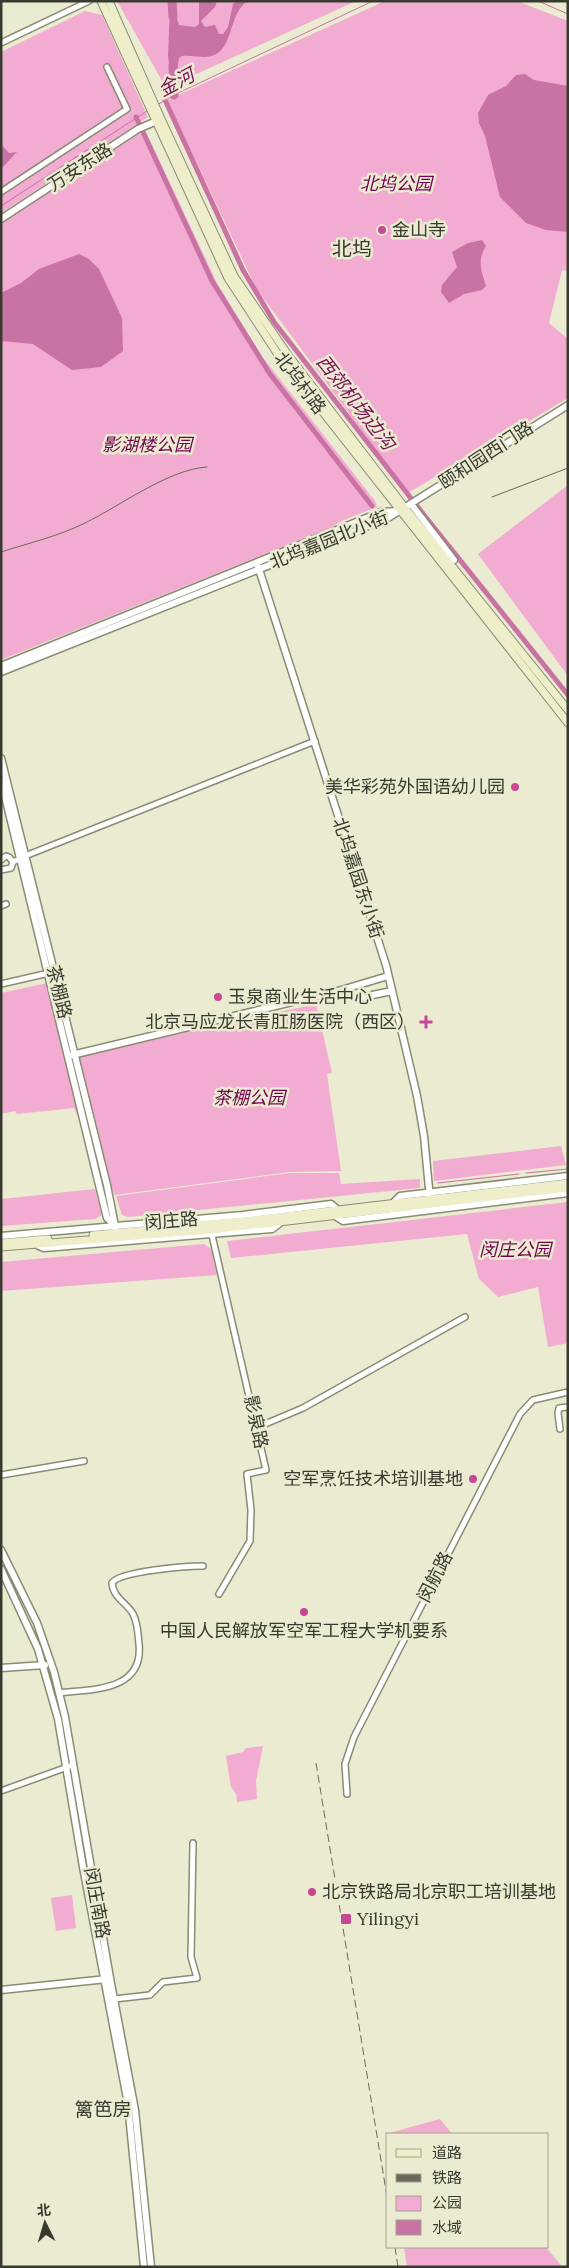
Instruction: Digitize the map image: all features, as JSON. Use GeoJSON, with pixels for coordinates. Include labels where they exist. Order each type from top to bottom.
{"type":"FeatureCollection","features":[{"type":"Feature","properties":{"kind":"main road","name":"北坞村路"},"geometry":{"type":"LineString","coordinates":[[101,1],[151,102]]}},
{"type":"Feature","properties":{"kind":"main road","name":"北坞村路"},"geometry":{"type":"LineString","coordinates":[[109,1],[158,120],[228,278],[245,306],[281,359],[456,570],[568,710]]}},
{"type":"Feature","properties":{"kind":"main road","name":"北坞村路"},"geometry":{"type":"LineString","coordinates":[[405,508],[568,723]]}},
{"type":"Feature","properties":{"kind":"main road"},"geometry":{"type":"LineString","coordinates":[[454,560],[456,570]]}},
{"type":"Feature","properties":{"kind":"main road","name":"闵庄路"},"geometry":{"type":"LineString","coordinates":[[2,1248],[41,1247],[44,1243],[116,1232],[212,1233],[392,1204],[430,1196],[568,1183]]}},
{"type":"Feature","properties":{"kind":"main road","name":"闵庄路"},"geometry":{"type":"LineString","coordinates":[[2,1248],[116,1232],[336,1213],[568,1188]]}},
{"type":"Feature","properties":{"kind":"street"},"geometry":{"type":"LineString","coordinates":[[1,43],[89,1]]}},
{"type":"Feature","properties":{"kind":"street"},"geometry":{"type":"LineString","coordinates":[[1,192],[127,109],[108,67]]}},
{"type":"Feature","properties":{"kind":"street","name":"万安东路"},"geometry":{"type":"LineString","coordinates":[[1,219],[138,129],[158,120]]}},
{"type":"Feature","properties":{"kind":"street","name":"颐和园西门路"},"geometry":{"type":"LineString","coordinates":[[405,508],[506,442],[568,405]]}},
{"type":"Feature","properties":{"kind":"street","name":"北坞村路"},"geometry":{"type":"LineString","coordinates":[[405,508],[454,560]]}},
{"type":"Feature","properties":{"kind":"street","name":"北坞嘉园北小街"},"geometry":{"type":"LineString","coordinates":[[1,672],[258,566],[381,512],[405,508]]}},
{"type":"Feature","properties":{"kind":"street","name":"北坞嘉园北小街"},"geometry":{"type":"LineString","coordinates":[[1,666],[258,566]]}},
{"type":"Feature","properties":{"kind":"street","name":"北坞嘉园东小街"},"geometry":{"type":"LineString","coordinates":[[258,566],[371,914],[388,976],[417,1096],[424,1136],[430,1196]]}},
{"type":"Feature","properties":{"kind":"street"},"geometry":{"type":"LineString","coordinates":[[2,868],[11,868],[13,862],[23,857],[315,741]]}},
{"type":"Feature","properties":{"kind":"street","name":"茶棚路"},"geometry":{"type":"LineString","coordinates":[[1,758],[23,857],[72,1055],[107,1218],[116,1232]]}},
{"type":"Feature","properties":{"kind":"street","name":"茶棚路"},"geometry":{"type":"LineString","coordinates":[[1,780],[23,857]]}},
{"type":"Feature","properties":{"kind":"street"},"geometry":{"type":"LineString","coordinates":[[1,860],[6,856],[13,862]]}},
{"type":"Feature","properties":{"kind":"street"},"geometry":{"type":"LineString","coordinates":[[1,984],[51,972]]}},
{"type":"Feature","properties":{"kind":"street"},"geometry":{"type":"LineString","coordinates":[[72,1055],[338,991],[388,976]]}},
{"type":"Feature","properties":{"kind":"street"},"geometry":{"type":"LineString","coordinates":[[338,991],[358,998],[392,991]]}},
{"type":"Feature","properties":{"kind":"street","name":"闵庄路"},"geometry":{"type":"LineString","coordinates":[[430,1196],[568,1176]]}},
{"type":"Feature","properties":{"kind":"street","name":"闵庄路"},"geometry":{"type":"LineString","coordinates":[[336,1213],[343,1221],[568,1193]]}},
{"type":"Feature","properties":{"kind":"street","name":"闵庄路"},"geometry":{"type":"LineString","coordinates":[[1,1236],[116,1232]]}},
{"type":"Feature","properties":{"kind":"street","name":"闵庄路"},"geometry":{"type":"LineString","coordinates":[[41,1247],[212,1233]]}},
{"type":"Feature","properties":{"kind":"street","name":"影泉路"},"geometry":{"type":"LineString","coordinates":[[212,1233],[258,1426],[266,1470],[247,1474],[251,1510],[250,1541],[219,1594]]}},
{"type":"Feature","properties":{"kind":"street"},"geometry":{"type":"LineString","coordinates":[[258,1426],[303,1408],[465,1317]]}},
{"type":"Feature","properties":{"kind":"street","name":"闵航路"},"geometry":{"type":"LineString","coordinates":[[347,1794],[345,1764],[354,1737],[520,1414],[533,1400],[568,1392]]}},
{"type":"Feature","properties":{"kind":"street"},"geometry":{"type":"LineString","coordinates":[[560,1429],[559,1408],[568,1407]]}},
{"type":"Feature","properties":{"kind":"street"},"geometry":{"type":"LineString","coordinates":[[1,1475],[84,1461]]}},
{"type":"Feature","properties":{"kind":"street","name":"闵庄南路"},"geometry":{"type":"LineString","coordinates":[[1,1550],[37,1623],[70,1766]]}},
{"type":"Feature","properties":{"kind":"street"},"geometry":{"type":"LineString","coordinates":[[59,1693],[121,1684],[133,1669],[140,1651],[136,1622],[131,1610],[114,1593],[112,1583],[114,1580],[118,1577],[141,1574],[163,1568],[203,1566]]}},
{"type":"Feature","properties":{"kind":"street","name":"闵庄南路"},"geometry":{"type":"LineString","coordinates":[[1,1569],[59,1693],[65,1717],[70,1766],[132,2126],[144,2267]]}},
{"type":"Feature","properties":{"kind":"street"},"geometry":{"type":"LineString","coordinates":[[1,1668],[46,1665]]}},
{"type":"Feature","properties":{"kind":"street"},"geometry":{"type":"LineString","coordinates":[[1,1791],[70,1766]]}},
{"type":"Feature","properties":{"kind":"street"},"geometry":{"type":"LineString","coordinates":[[114,1999],[150,1995],[163,1982],[197,1978],[191,1957],[193,1843]]}},
{"type":"Feature","properties":{"kind":"street"},"geometry":{"type":"LineString","coordinates":[[1,1990],[107,1979]]}},
{"type":"Feature","properties":{"kind":"street","name":"闵庄南路"},"geometry":{"type":"LineString","coordinates":[[107,1979],[114,1999],[135,2110],[151,2267]]}},
{"type":"Feature","properties":{"kind":"green space"},"geometry":{"type":"Polygon","coordinates":[[[117,1],[356,1],[166,88],[117,1]]]}},
{"type":"Feature","properties":{"kind":"green space","name":"北坞公园"},"geometry":{"type":"Polygon","coordinates":[[[385,1],[517,1],[568,21],[568,271],[562,270],[549,323],[568,339],[568,398],[408,493],[256,288],[167,100],[385,1]]]}},
{"type":"Feature","properties":{"kind":"green space"},"geometry":{"type":"Polygon","coordinates":[[[85,11],[102,15],[148,117],[1,213],[1,52],[85,11]]]}},
{"type":"Feature","properties":{"kind":"green space","name":"影湖楼公园"},"geometry":{"type":"Polygon","coordinates":[[[145,130],[217,283],[261,355],[375,501],[377,507],[327,529],[1,660],[1,221],[145,130]]]}},
{"type":"Feature","properties":{"kind":"green space"},"geometry":{"type":"Polygon","coordinates":[[[568,485],[568,676],[478,554],[568,485]]]}},
{"type":"Feature","properties":{"kind":"green space","name":"茶棚公园"},"geometry":{"type":"Polygon","coordinates":[[[47,983],[67,1058],[316,1004],[332,1073],[327,1074],[341,1171],[290,1172],[115,1195],[74,1108],[17,1114],[15,1111],[1,1114],[1,993],[47,983]]]}},
{"type":"Feature","properties":{"kind":"green space"},"geometry":{"type":"Polygon","coordinates":[[[561,1146],[566,1165],[434,1181],[433,1161],[561,1146]]]}},
{"type":"Feature","properties":{"kind":"green space"},"geometry":{"type":"Polygon","coordinates":[[[290,1173],[339,1173],[341,1184],[420,1179],[420,1188],[128,1217],[122,1215],[116,1196],[290,1173]]]}},
{"type":"Feature","properties":{"kind":"green space"},"geometry":{"type":"Polygon","coordinates":[[[95,1189],[102,1215],[95,1219],[1,1226],[1,1199],[95,1189]]]}},
{"type":"Feature","properties":{"kind":"green space","name":"闵庄公园"},"geometry":{"type":"Polygon","coordinates":[[[568,1202],[568,1343],[548,1347],[538,1287],[498,1297],[479,1279],[467,1234],[231,1258],[227,1241],[568,1202]]]}},
{"type":"Feature","properties":{"kind":"green space"},"geometry":{"type":"Polygon","coordinates":[[[204,1244],[211,1249],[217,1275],[1,1291],[1,1262],[204,1244]]]}},
{"type":"Feature","properties":{"kind":"green space"},"geometry":{"type":"Polygon","coordinates":[[[263,1746],[256,1781],[257,1799],[237,1802],[236,1794],[231,1787],[226,1756],[243,1752],[246,1748],[263,1746]]]}},
{"type":"Feature","properties":{"kind":"green space"},"geometry":{"type":"Polygon","coordinates":[[[72,1895],[76,1928],[56,1931],[51,1898],[72,1895]]]}},
{"type":"Feature","properties":{"kind":"green space"},"geometry":{"type":"Polygon","coordinates":[[[440,2119],[451,2133],[390,2133],[440,2119]]]}},
{"type":"Feature","properties":{"kind":"green space"},"geometry":{"type":"Polygon","coordinates":[[[404,2248],[547,2248],[562,2267],[407,2267],[404,2248]]]}},
{"type":"Feature","properties":{"kind":"water"},"geometry":{"type":"Polygon","coordinates":[[[199,1],[217,1],[215,7],[201,21],[205,27],[215,25],[219,34],[223,34],[228,27],[233,4],[236,1],[247,1],[240,8],[226,43],[221,50],[215,55],[205,57],[182,56],[179,58],[176,75],[171,77],[168,56],[170,8],[172,5],[179,25],[195,27],[199,24],[199,1]]]}},
{"type":"Feature","properties":{"kind":"water"},"geometry":{"type":"Polygon","coordinates":[[[525,74],[534,80],[568,86],[568,232],[546,230],[526,223],[500,197],[485,136],[479,123],[478,113],[488,95],[506,86],[516,75],[525,74]]]}},
{"type":"Feature","properties":{"kind":"water"},"geometry":{"type":"Polygon","coordinates":[[[1,144],[9,153],[17,152],[1,169],[1,144]]]}},
{"type":"Feature","properties":{"kind":"water"},"geometry":{"type":"Polygon","coordinates":[[[482,240],[486,246],[483,251],[481,266],[486,286],[482,290],[464,294],[449,303],[441,292],[442,285],[457,267],[452,252],[468,243],[482,240]]]}},
{"type":"Feature","properties":{"kind":"water"},"geometry":{"type":"Polygon","coordinates":[[[79,254],[89,259],[99,269],[122,318],[123,351],[101,367],[72,370],[33,344],[1,341],[1,293],[21,283],[39,269],[79,254]]]}},
{"type":"Feature","properties":{"kind":"waterway"},"geometry":{"type":"LineString","coordinates":[[172,1],[173,17]]}},
{"type":"Feature","properties":{"kind":"waterway","name":"金河"},"geometry":{"type":"LineString","coordinates":[[157,105],[174,95],[373,1]]}},
{"type":"Feature","properties":{"kind":"waterway","name":"金河"},"geometry":{"type":"LineString","coordinates":[[538,1],[568,14]]}},
{"type":"Feature","properties":{"kind":"waterway"},"geometry":{"type":"LineString","coordinates":[[173,65],[174,95]]}},
{"type":"Feature","properties":{"kind":"waterway","name":"西郊机场边沟"},"geometry":{"type":"LineString","coordinates":[[165,100],[243,270],[274,322],[424,515],[568,695]]}},
{"type":"Feature","properties":{"kind":"waterway","name":"金河"},"geometry":{"type":"LineString","coordinates":[[1,206],[147,111]]}},
{"type":"Feature","properties":{"kind":"waterway"},"geometry":{"type":"LineString","coordinates":[[136,117],[212,281],[270,374],[372,506]]}},
{"type":"Feature","properties":{"kind":"waterway"},"geometry":{"type":"LineString","coordinates":[[526,1173],[568,1169]]}},
{"type":"Feature","properties":{"kind":"waterway"},"geometry":{"type":"LineString","coordinates":[[438,1183],[519,1174]]}},
{"type":"Feature","properties":{"kind":"tram line"},"geometry":{"type":"LineString","coordinates":[[1,552],[75,528],[161,481],[192,469],[207,467]]}},
{"type":"Feature","properties":{"kind":"tram line"},"geometry":{"type":"LineString","coordinates":[[492,497],[568,468]]}},
{"type":"Feature","properties":{"kind":"railway"},"geometry":{"type":"LineString","coordinates":[[316,1763],[386,2191]]}},
{"type":"Feature","properties":{"kind":"railway"},"geometry":{"type":"LineString","coordinates":[[395,2248],[398,2267]]}},
{"type":"Feature","properties":{"kind":"place","name":"金山寺"},"geometry":{"type":"Point","coordinates":[382,230]}},
{"type":"Feature","properties":{"kind":"place","name":"美华彩苑外国语幼儿园"},"geometry":{"type":"Point","coordinates":[515,787]}},
{"type":"Feature","properties":{"kind":"place","name":"玉泉商业生活中心"},"geometry":{"type":"Point","coordinates":[218,997]}},
{"type":"Feature","properties":{"kind":"place","name":"北京马应龙长青肛肠医院（西区）"},"geometry":{"type":"Point","coordinates":[426,1022]}},
{"type":"Feature","properties":{"kind":"place","name":"空军烹饪技术培训基地"},"geometry":{"type":"Point","coordinates":[473,1479]}},
{"type":"Feature","properties":{"kind":"place","name":"中国人民解放军空军工程大学机要系"},"geometry":{"type":"Point","coordinates":[304,1612]}},
{"type":"Feature","properties":{"kind":"place","name":"北京铁路局北京职工培训基地"},"geometry":{"type":"Point","coordinates":[312,1892]}},
{"type":"Feature","properties":{"kind":"place","name":"Yilingyi"},"geometry":{"type":"Point","coordinates":[346,1919]}},
{"type":"Feature","properties":{"kind":"district","name":"北坞"},"geometry":{"type":"Point","coordinates":[352,249]}},
{"type":"Feature","properties":{"kind":"district","name":"篱笆房"},"geometry":{"type":"Point","coordinates":[103,2109]}}]}
